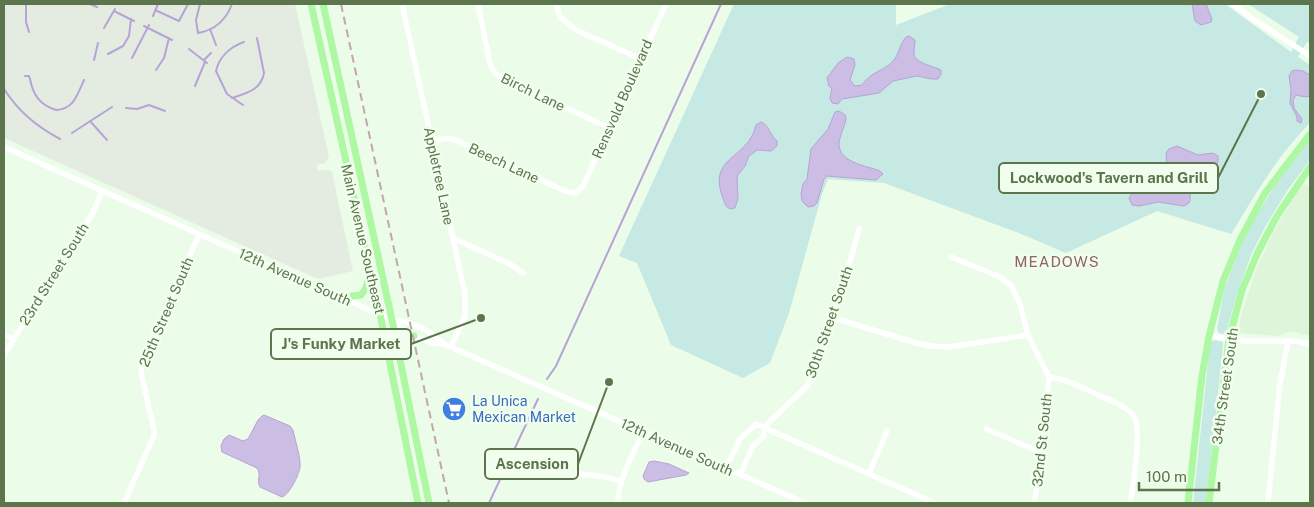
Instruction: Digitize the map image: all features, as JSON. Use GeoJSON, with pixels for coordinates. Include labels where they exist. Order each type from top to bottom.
{"type":"FeatureCollection","features":[{"type":"Feature","properties":{"kind":"main road","name":"Main Avenue Southeast"},"geometry":{"type":"LineString","coordinates":[[311,4],[380,314],[418,503]]}},
{"type":"Feature","properties":{"kind":"main road","name":"Main Avenue Southeast"},"geometry":{"type":"LineString","coordinates":[[323,4],[399,352],[429,503]]}},
{"type":"Feature","properties":{"kind":"main road","name":"34th Street South"},"geometry":{"type":"LineString","coordinates":[[1188,503],[1202,376],[1209,336],[1224,281],[1240,240],[1265,193],[1310,134]]}},
{"type":"Feature","properties":{"kind":"main road","name":"34th Street South"},"geometry":{"type":"LineString","coordinates":[[1209,503],[1229,339],[1242,290],[1258,252],[1277,216],[1310,167]]}},
{"type":"Feature","properties":{"kind":"main road"},"geometry":{"type":"LineString","coordinates":[[342,297],[361,295],[366,288],[371,273]]}},
{"type":"Feature","properties":{"kind":"main road"},"geometry":{"type":"LineString","coordinates":[[399,352],[401,344],[414,336]]}},
{"type":"Feature","properties":{"kind":"street","name":"Appletree Lane"},"geometry":{"type":"LineString","coordinates":[[402,4],[466,305],[465,316],[451,347]]}},
{"type":"Feature","properties":{"kind":"street","name":"Birch Lane"},"geometry":{"type":"LineString","coordinates":[[478,4],[490,64],[496,73],[507,81],[610,128]]}},
{"type":"Feature","properties":{"kind":"street"},"geometry":{"type":"LineString","coordinates":[[556,4],[560,16],[576,30],[641,59]]}},
{"type":"Feature","properties":{"kind":"street","name":"Rensvold Boulevard"},"geometry":{"type":"LineString","coordinates":[[576,193],[583,186],[666,4]]}},
{"type":"Feature","properties":{"kind":"street"},"geometry":{"type":"LineString","coordinates":[[1233,4],[1252,19],[1310,56]]}},
{"type":"Feature","properties":{"kind":"street","name":"Beech Lane"},"geometry":{"type":"LineString","coordinates":[[432,141],[447,138],[455,140],[565,190],[576,193]]}},
{"type":"Feature","properties":{"kind":"street","name":"12th Avenue South"},"geometry":{"type":"LineString","coordinates":[[4,147],[392,320],[399,319],[437,336],[444,344],[804,503]]}},
{"type":"Feature","properties":{"kind":"street","name":"23rd Street South"},"geometry":{"type":"LineString","coordinates":[[4,356],[92,214],[102,192]]}},
{"type":"Feature","properties":{"kind":"street","name":"30th Street South"},"geometry":{"type":"LineString","coordinates":[[740,475],[753,446],[764,436],[764,427],[807,386],[816,371],[834,318],[859,230]]}},
{"type":"Feature","properties":{"kind":"street","name":"25th Street South"},"geometry":{"type":"LineString","coordinates":[[124,503],[154,436],[141,370],[142,362],[199,235]]}},
{"type":"Feature","properties":{"kind":"street"},"geometry":{"type":"LineString","coordinates":[[453,238],[510,264],[523,273]]}},
{"type":"Feature","properties":{"kind":"street"},"geometry":{"type":"LineString","coordinates":[[951,257],[998,276],[1011,285],[1020,304],[1028,335],[1049,377],[1075,384],[1123,406],[1134,416],[1138,437],[1130,503]]}},
{"type":"Feature","properties":{"kind":"street"},"geometry":{"type":"LineString","coordinates":[[834,318],[916,343],[932,346],[949,346],[1028,335]]}},
{"type":"Feature","properties":{"kind":"street"},"geometry":{"type":"LineString","coordinates":[[392,320],[414,336],[436,344],[444,344]]}},
{"type":"Feature","properties":{"kind":"street"},"geometry":{"type":"LineString","coordinates":[[4,334],[14,339]]}},
{"type":"Feature","properties":{"kind":"street"},"geometry":{"type":"LineString","coordinates":[[1209,336],[1252,342],[1299,342],[1310,344]]}},
{"type":"Feature","properties":{"kind":"street"},"geometry":{"type":"LineString","coordinates":[[1268,503],[1280,383],[1288,342]]}},
{"type":"Feature","properties":{"kind":"street","name":"32nd St South"},"geometry":{"type":"LineString","coordinates":[[1034,503],[1049,377]]}},
{"type":"Feature","properties":{"kind":"street"},"geometry":{"type":"LineString","coordinates":[[726,468],[740,439],[756,424],[935,503]]}},
{"type":"Feature","properties":{"kind":"street"},"geometry":{"type":"LineString","coordinates":[[986,429],[1040,452]]}},
{"type":"Feature","properties":{"kind":"street"},"geometry":{"type":"LineString","coordinates":[[869,474],[887,431]]}},
{"type":"Feature","properties":{"kind":"street"},"geometry":{"type":"LineString","coordinates":[[618,503],[621,482],[643,432]]}},
{"type":"Feature","properties":{"kind":"street"},"geometry":{"type":"LineString","coordinates":[[566,472],[606,477],[621,482]]}},
{"type":"Feature","properties":{"kind":"shaded area"},"geometry":{"type":"Polygon","coordinates":[[[4,4],[295,4],[329,157],[325,163],[317,165],[318,171],[327,170],[332,172],[353,271],[318,279],[4,138],[4,4]]]}},
{"type":"Feature","properties":{"kind":"shaded area"},"geometry":{"type":"Polygon","coordinates":[[[734,4],[896,4],[896,25],[950,4],[1225,4],[1291,52],[1299,37],[1248,4],[1310,4],[1310,44],[1307,42],[1298,57],[1310,65],[1310,123],[1277,162],[1231,234],[1157,211],[1066,253],[1019,233],[884,183],[828,179],[822,194],[789,313],[770,363],[743,378],[671,345],[637,263],[619,256],[734,4]]]}},
{"type":"Feature","properties":{"kind":"shaded area"},"geometry":{"type":"Polygon","coordinates":[[[1192,4],[1206,4],[1212,19],[1211,22],[1201,25],[1195,21],[1192,4]]]}},
{"type":"Feature","properties":{"kind":"shaded area"},"geometry":{"type":"Polygon","coordinates":[[[909,36],[915,40],[914,53],[917,59],[924,64],[941,70],[938,79],[917,76],[893,81],[879,93],[842,99],[838,104],[832,103],[830,98],[832,89],[827,78],[838,63],[847,57],[854,59],[855,65],[850,80],[855,86],[862,85],[870,76],[893,61],[904,40],[909,36]]]}},
{"type":"Feature","properties":{"kind":"shaded area"},"geometry":{"type":"Polygon","coordinates":[[[1296,70],[1310,75],[1310,96],[1296,95],[1293,100],[1294,108],[1302,119],[1301,123],[1297,121],[1290,103],[1291,89],[1289,76],[1292,71],[1296,70]]]}},
{"type":"Feature","properties":{"kind":"shaded area"},"geometry":{"type":"Polygon","coordinates":[[[839,111],[846,118],[839,142],[844,156],[855,163],[880,171],[883,174],[876,180],[827,176],[824,179],[817,203],[814,206],[808,207],[802,201],[801,194],[803,184],[807,179],[811,149],[828,129],[835,112],[839,111]]]}},
{"type":"Feature","properties":{"kind":"shaded area"},"geometry":{"type":"Polygon","coordinates":[[[761,122],[766,125],[777,141],[777,146],[771,151],[757,150],[749,156],[745,166],[737,176],[738,198],[735,208],[729,208],[725,203],[720,186],[720,175],[724,166],[745,146],[752,137],[756,125],[761,122]]]}},
{"type":"Feature","properties":{"kind":"shaded area"},"geometry":{"type":"Polygon","coordinates":[[[1310,139],[1310,160],[1287,191],[1265,227],[1251,255],[1227,330],[1224,334],[1219,333],[1217,329],[1224,290],[1241,246],[1252,223],[1278,180],[1310,139]]]}},
{"type":"Feature","properties":{"kind":"shaded area"},"geometry":{"type":"Polygon","coordinates":[[[1177,146],[1198,155],[1213,153],[1218,156],[1216,165],[1190,178],[1188,182],[1189,203],[1184,206],[1158,202],[1139,206],[1132,205],[1129,198],[1133,192],[1138,189],[1160,186],[1168,179],[1166,153],[1169,149],[1177,146]]]}},
{"type":"Feature","properties":{"kind":"shaded area"},"geometry":{"type":"Polygon","coordinates":[[[1303,182],[1310,188],[1310,336],[1290,331],[1279,336],[1238,333],[1241,315],[1257,267],[1274,231],[1303,182]]]}},
{"type":"Feature","properties":{"kind":"shaded area"},"geometry":{"type":"Polygon","coordinates":[[[1216,340],[1223,342],[1223,346],[1206,503],[1193,503],[1210,344],[1216,340]]]}},
{"type":"Feature","properties":{"kind":"shaded area"},"geometry":{"type":"Polygon","coordinates":[[[264,415],[290,426],[293,430],[299,454],[300,467],[298,475],[291,489],[282,497],[260,487],[257,468],[222,452],[221,446],[224,439],[229,435],[243,441],[248,439],[258,420],[264,415]]]}},
{"type":"Feature","properties":{"kind":"shaded area"},"geometry":{"type":"Polygon","coordinates":[[[649,462],[669,464],[689,473],[648,482],[643,476],[649,462]]]}},
{"type":"Feature","properties":{"kind":"waterway"},"geometry":{"type":"LineString","coordinates":[[26,4],[26,22],[29,32]]}},
{"type":"Feature","properties":{"kind":"waterway"},"geometry":{"type":"LineString","coordinates":[[90,4],[97,7]]}},
{"type":"Feature","properties":{"kind":"waterway"},"geometry":{"type":"LineString","coordinates":[[153,16],[158,4]]}},
{"type":"Feature","properties":{"kind":"waterway"},"geometry":{"type":"LineString","coordinates":[[155,10],[179,21],[188,4]]}},
{"type":"Feature","properties":{"kind":"waterway"},"geometry":{"type":"LineString","coordinates":[[200,4],[196,20],[198,33],[204,32],[220,23],[227,15],[232,4]]}},
{"type":"Feature","properties":{"kind":"waterway"},"geometry":{"type":"LineString","coordinates":[[547,379],[556,366],[721,4]]}},
{"type":"Feature","properties":{"kind":"waterway"},"geometry":{"type":"LineString","coordinates":[[104,28],[115,9]]}},
{"type":"Feature","properties":{"kind":"waterway"},"geometry":{"type":"LineString","coordinates":[[114,11],[134,21]]}},
{"type":"Feature","properties":{"kind":"waterway"},"geometry":{"type":"LineString","coordinates":[[108,54],[123,46],[129,36],[131,19]]}},
{"type":"Feature","properties":{"kind":"waterway"},"geometry":{"type":"LineString","coordinates":[[132,58],[149,25]]}},
{"type":"Feature","properties":{"kind":"waterway"},"geometry":{"type":"LineString","coordinates":[[144,26],[172,40]]}},
{"type":"Feature","properties":{"kind":"waterway"},"geometry":{"type":"LineString","coordinates":[[210,29],[216,45]]}},
{"type":"Feature","properties":{"kind":"waterway"},"geometry":{"type":"LineString","coordinates":[[156,70],[164,58],[169,38]]}},
{"type":"Feature","properties":{"kind":"waterway"},"geometry":{"type":"LineString","coordinates":[[232,98],[253,90],[262,79],[264,73],[257,38]]}},
{"type":"Feature","properties":{"kind":"waterway"},"geometry":{"type":"LineString","coordinates":[[243,105],[227,94],[216,71],[217,66],[226,53],[244,42]]}},
{"type":"Feature","properties":{"kind":"waterway"},"geometry":{"type":"LineString","coordinates":[[94,60],[98,43]]}},
{"type":"Feature","properties":{"kind":"waterway"},"geometry":{"type":"LineString","coordinates":[[189,49],[207,63]]}},
{"type":"Feature","properties":{"kind":"waterway"},"geometry":{"type":"LineString","coordinates":[[204,60],[211,53]]}},
{"type":"Feature","properties":{"kind":"waterway"},"geometry":{"type":"LineString","coordinates":[[195,86],[205,62]]}},
{"type":"Feature","properties":{"kind":"waterway"},"geometry":{"type":"LineString","coordinates":[[25,76],[29,76],[38,99],[56,110],[71,104],[84,80]]}},
{"type":"Feature","properties":{"kind":"waterway"},"geometry":{"type":"LineString","coordinates":[[4,89],[29,118],[60,139]]}},
{"type":"Feature","properties":{"kind":"waterway"},"geometry":{"type":"LineString","coordinates":[[126,108],[137,109],[149,105],[165,111]]}},
{"type":"Feature","properties":{"kind":"waterway"},"geometry":{"type":"LineString","coordinates":[[72,133],[112,107]]}},
{"type":"Feature","properties":{"kind":"waterway"},"geometry":{"type":"LineString","coordinates":[[90,121],[107,140]]}},
{"type":"Feature","properties":{"kind":"waterway"},"geometry":{"type":"LineString","coordinates":[[489,503],[538,399]]}},
{"type":"Feature","properties":{"kind":"railway"},"geometry":{"type":"LineString","coordinates":[[341,4],[449,503]]}},
{"type":"Feature","properties":{"kind":"place","name":"Lockwood's Tavern and Grill"},"geometry":{"type":"Point","coordinates":[1261,94]}},
{"type":"Feature","properties":{"kind":"place","name":"J's Funky Market"},"geometry":{"type":"Point","coordinates":[481,318]}},
{"type":"Feature","properties":{"kind":"place","name":"Ascension"},"geometry":{"type":"Point","coordinates":[609,382]}},
{"type":"Feature","properties":{"kind":"place","name":"La Unica Mexican Market"},"geometry":{"type":"Point","coordinates":[454,409]}},
{"type":"Feature","properties":{"kind":"district","name":"MEADOWS"},"geometry":{"type":"Point","coordinates":[1057,261]}}]}
